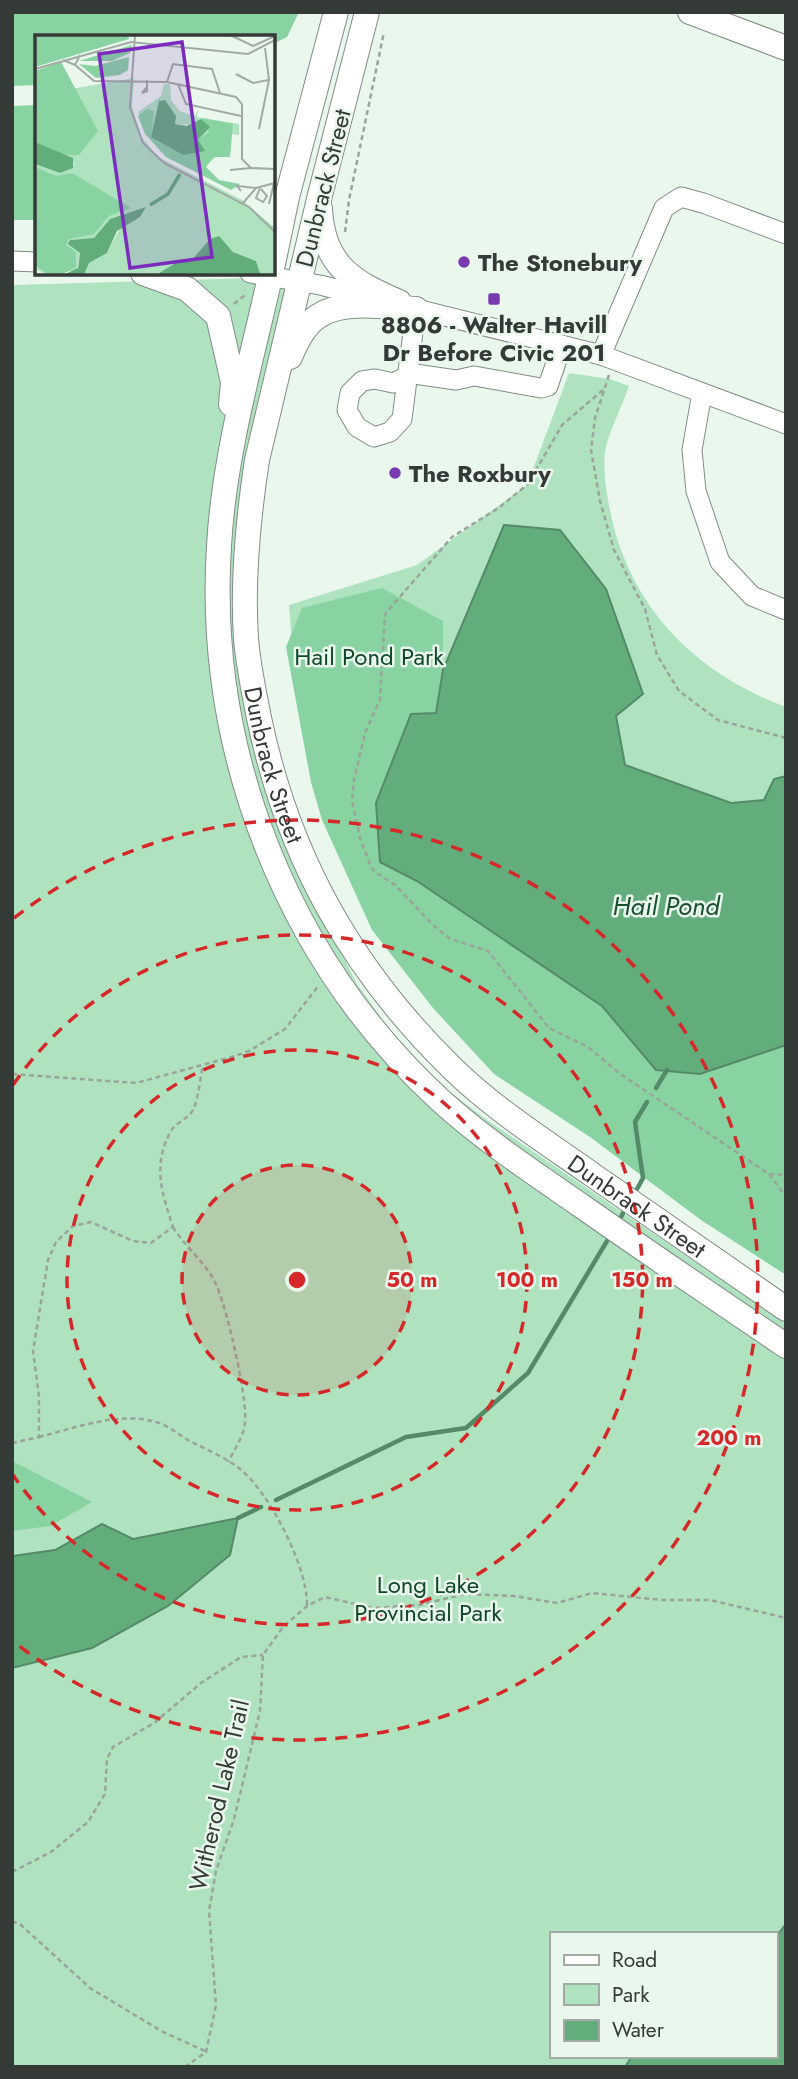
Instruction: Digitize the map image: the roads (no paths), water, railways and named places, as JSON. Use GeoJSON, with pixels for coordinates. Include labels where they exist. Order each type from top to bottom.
{"type":"FeatureCollection","features":[{"type":"Feature","properties":{"kind":"main road","name":"Dunbrack Street"},"geometry":{"type":"LineString","coordinates":[[275,236],[336,12]]}},
{"type":"Feature","properties":{"kind":"main road"},"geometry":{"type":"LineString","coordinates":[[691,12],[786,48]]}},
{"type":"Feature","properties":{"kind":"main road","name":"Dunbrack Street"},"geometry":{"type":"LineString","coordinates":[[376,18],[320,195],[257,460],[250,503],[246,549],[246,638],[251,680],[270,769],[299,852],[341,931],[393,1004],[453,1068],[521,1125],[786,1309]]}},
{"type":"Feature","properties":{"kind":"main road"},"geometry":{"type":"LineString","coordinates":[[320,195],[321,224],[334,258],[351,278],[364,287],[416,309]]}},
{"type":"Feature","properties":{"kind":"main road"},"geometry":{"type":"LineString","coordinates":[[275,218],[287,197]]}},
{"type":"Feature","properties":{"kind":"main road"},"geometry":{"type":"LineString","coordinates":[[148,275],[187,289],[218,316],[233,382],[230,401],[233,451]]}},
{"type":"Feature","properties":{"kind":"main road","name":"Dunbrack Street"},"geometry":{"type":"LineString","coordinates":[[264,275],[222,516],[218,629],[228,716],[247,791],[270,855],[294,907],[357,1009],[397,1057],[466,1123],[786,1346]]}},
{"type":"Feature","properties":{"kind":"main road"},"geometry":{"type":"LineString","coordinates":[[274,392],[297,342],[309,324],[320,316],[336,308],[359,306],[416,309]]}},
{"type":"Feature","properties":{"kind":"street"},"geometry":{"type":"LineString","coordinates":[[608,357],[664,208],[681,197],[786,234]]}},
{"type":"Feature","properties":{"kind":"street"},"geometry":{"type":"LineString","coordinates":[[12,261],[35,262]]}},
{"type":"Feature","properties":{"kind":"street"},"geometry":{"type":"LineString","coordinates":[[275,275],[608,357],[786,424]]}},
{"type":"Feature","properties":{"kind":"street"},"geometry":{"type":"LineString","coordinates":[[416,309],[408,375],[456,380],[474,376],[541,388],[548,386],[562,345]]}},
{"type":"Feature","properties":{"kind":"street"},"geometry":{"type":"LineString","coordinates":[[702,393],[692,450],[696,491],[720,562],[752,596],[786,610]]}},
{"type":"Feature","properties":{"kind":"water","name":"Hail Pond"},"geometry":{"type":"Polygon","coordinates":[[[504,525],[560,530],[606,589],[643,694],[616,716],[625,765],[731,803],[764,800],[774,779],[786,776],[786,1045],[700,1074],[656,1070],[602,1006],[417,881],[380,862],[376,803],[411,714],[436,713],[443,670],[504,525]]]}},
{"type":"Feature","properties":{"kind":"water"},"geometry":{"type":"Polygon","coordinates":[[[238,1518],[230,1555],[168,1606],[92,1648],[12,1668],[12,1556],[55,1550],[102,1524],[133,1539],[238,1518]]]}},
{"type":"Feature","properties":{"kind":"water"},"geometry":{"type":"Polygon","coordinates":[[[786,1924],[786,2067],[625,2067],[631,2058],[777,2058],[777,1935],[786,1924]]]}},
{"type":"Feature","properties":{"kind":"waterway"},"geometry":{"type":"LineString","coordinates":[[656,1088],[667,1070]]}},
{"type":"Feature","properties":{"kind":"waterway"},"geometry":{"type":"LineString","coordinates":[[637,1189],[643,1178],[635,1122],[647,1102]]}},
{"type":"Feature","properties":{"kind":"waterway"},"geometry":{"type":"LineString","coordinates":[[621,1217],[623,1213]]}},
{"type":"Feature","properties":{"kind":"waterway"},"geometry":{"type":"LineString","coordinates":[[276,1500],[406,1437],[466,1428],[528,1373],[607,1241]]}},
{"type":"Feature","properties":{"kind":"waterway"},"geometry":{"type":"LineString","coordinates":[[238,1518],[261,1507]]}},
{"type":"Feature","properties":{"kind":"place","name":"The Stonebury"},"geometry":{"type":"Point","coordinates":[464,262]}},
{"type":"Feature","properties":{"kind":"place","name":"8806 - Walter Havill Dr Before Civic 201"},"geometry":{"type":"Point","coordinates":[494,299]}},
{"type":"Feature","properties":{"kind":"place","name":"The Roxbury"},"geometry":{"type":"Point","coordinates":[395,473]}},
{"type":"Feature","properties":{"kind":"park label","name":"Hail Pond Park"},"geometry":{"type":"Point","coordinates":[369,656]}},
{"type":"Feature","properties":{"kind":"park label","name":"Long Lake Provincial Park"},"geometry":{"type":"Point","coordinates":[428,1598]}}]}
